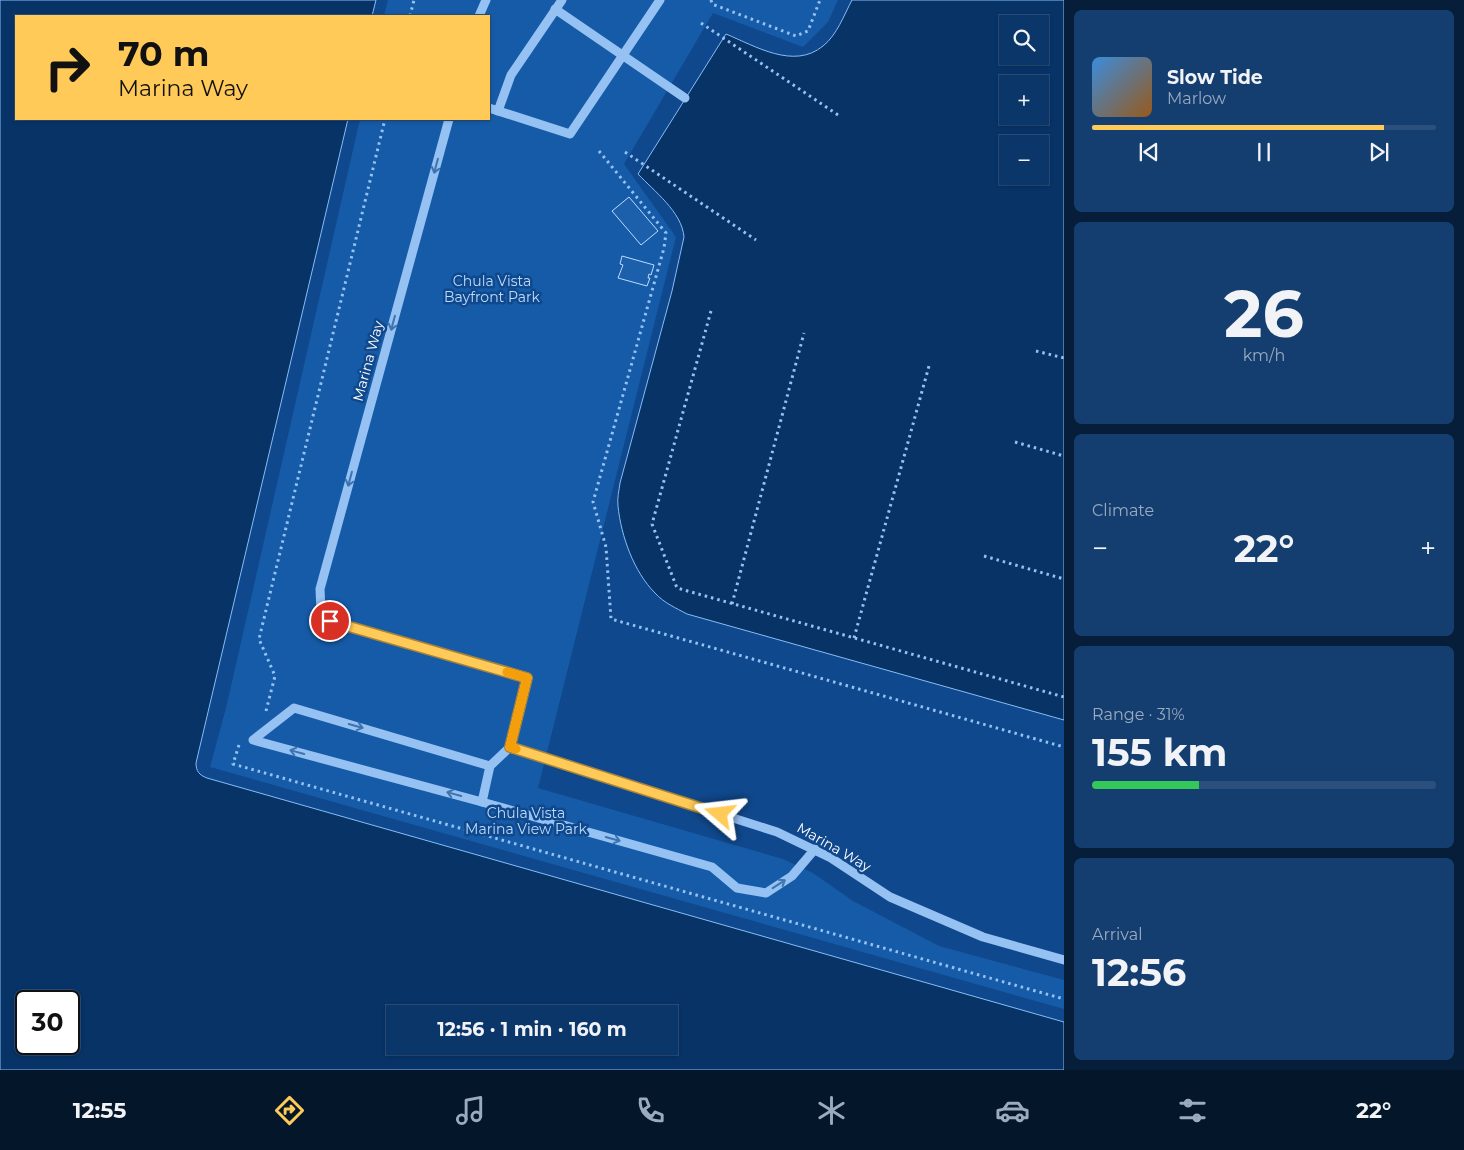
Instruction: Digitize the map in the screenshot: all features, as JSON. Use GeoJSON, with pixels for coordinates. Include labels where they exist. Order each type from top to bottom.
{"type":"FeatureCollection","features":[{"type":"Feature","properties":{"kind":"street"},"geometry":{"type":"LineString","coordinates":[[479,15],[486,0]]}},
{"type":"Feature","properties":{"kind":"street"},"geometry":{"type":"LineString","coordinates":[[498,111],[511,75],[562,0]]}},
{"type":"Feature","properties":{"kind":"street"},"geometry":{"type":"LineString","coordinates":[[490,108],[570,134],[660,0]]}},
{"type":"Feature","properties":{"kind":"street"},"geometry":{"type":"LineString","coordinates":[[556,9],[685,98]]}},
{"type":"Feature","properties":{"kind":"street","name":"Marina Way"},"geometry":{"type":"LineString","coordinates":[[449,120],[320,589],[321,610],[330,621],[527,678],[510,747],[777,832],[815,849],[890,897],[982,937],[1064,960]]}},
{"type":"Feature","properties":{"kind":"street"},"geometry":{"type":"LineString","coordinates":[[490,766],[294,708],[253,740],[712,867],[737,888],[766,893],[792,876],[815,849]]}},
{"type":"Feature","properties":{"kind":"street"},"geometry":{"type":"LineString","coordinates":[[482,802],[490,766],[510,747]]}},
{"type":"Feature","properties":{"kind":"path"},"geometry":{"type":"LineString","coordinates":[[410,15],[414,0]]}},
{"type":"Feature","properties":{"kind":"path"},"geometry":{"type":"LineString","coordinates":[[711,0],[712,4],[796,36],[808,31],[820,0]]}},
{"type":"Feature","properties":{"kind":"path"},"geometry":{"type":"LineString","coordinates":[[701,23],[841,117]]}},
{"type":"Feature","properties":{"kind":"path"},"geometry":{"type":"LineString","coordinates":[[266,714],[275,676],[259,639],[385,120]]}},
{"type":"Feature","properties":{"kind":"path"},"geometry":{"type":"LineString","coordinates":[[599,151],[666,233],[664,248],[593,502],[606,547],[611,619],[1064,748]]}},
{"type":"Feature","properties":{"kind":"path"},"geometry":{"type":"LineString","coordinates":[[625,152],[756,240]]}},
{"type":"Feature","properties":{"kind":"path"},"geometry":{"type":"LineString","coordinates":[[710,311],[652,524],[677,588],[1064,697]]}},
{"type":"Feature","properties":{"kind":"path"},"geometry":{"type":"LineString","coordinates":[[732,604],[804,332]]}},
{"type":"Feature","properties":{"kind":"path"},"geometry":{"type":"LineString","coordinates":[[1036,351],[1064,358]]}},
{"type":"Feature","properties":{"kind":"path"},"geometry":{"type":"LineString","coordinates":[[854,638],[929,366]]}},
{"type":"Feature","properties":{"kind":"path"},"geometry":{"type":"LineString","coordinates":[[1015,442],[1064,456]]}},
{"type":"Feature","properties":{"kind":"path"},"geometry":{"type":"LineString","coordinates":[[984,556],[1064,579]]}},
{"type":"Feature","properties":{"kind":"path"},"geometry":{"type":"LineString","coordinates":[[240,739],[233,764],[1064,999]]}},
{"type":"Feature","properties":{"kind":"green space","name":"Chula Vista Bayfront Park"},"geometry":{"type":"Polygon","coordinates":[[[388,0],[838,0],[828,22],[803,47],[713,13],[624,164],[676,237],[538,788],[783,859],[813,873],[853,901],[939,946],[1064,980],[1064,1009],[210,767],[226,708],[360,120],[490,120],[490,15],[384,15],[388,0]]]}},
{"type":"Feature","properties":{"kind":"shaded area"},"geometry":{"type":"Polygon","coordinates":[[[0,0],[376,0],[372,15],[15,15],[15,120],[348,120],[196,763],[198,772],[202,776],[1064,1022],[1064,1070],[0,1070],[0,0]]]}},
{"type":"Feature","properties":{"kind":"shaded area"},"geometry":{"type":"Polygon","coordinates":[[[852,0],[1064,0],[1064,720],[687,614],[662,600],[655,593],[641,575],[625,541],[618,506],[620,483],[672,291],[684,237],[682,228],[673,211],[638,174],[726,34],[774,54],[800,56],[812,53],[823,46],[836,31],[852,0]]]}},
{"type":"Feature","properties":{"kind":"building"},"geometry":{"type":"Polygon","coordinates":[[[629,197],[658,231],[641,245],[612,211],[629,197]]]}},
{"type":"Feature","properties":{"kind":"building"},"geometry":{"type":"Polygon","coordinates":[[[622,256],[654,265],[651,275],[649,274],[648,278],[650,278],[647,286],[618,278],[623,265],[620,264],[622,256]]]}},
{"type":"Feature","properties":{"kind":"slow traffic"},"geometry":{"type":"LineString","coordinates":[[507,672],[527,678],[510,747],[516,749]]}},
{"type":"Feature","properties":{"kind":"route"},"geometry":{"type":"LineString","coordinates":[[330,621],[527,678],[510,747],[720,814]]}},
{"type":"Feature","properties":{"kind":"park label","name":"Chula Vista Marina View Park"},"geometry":{"type":"Point","coordinates":[526,822]}}]}
